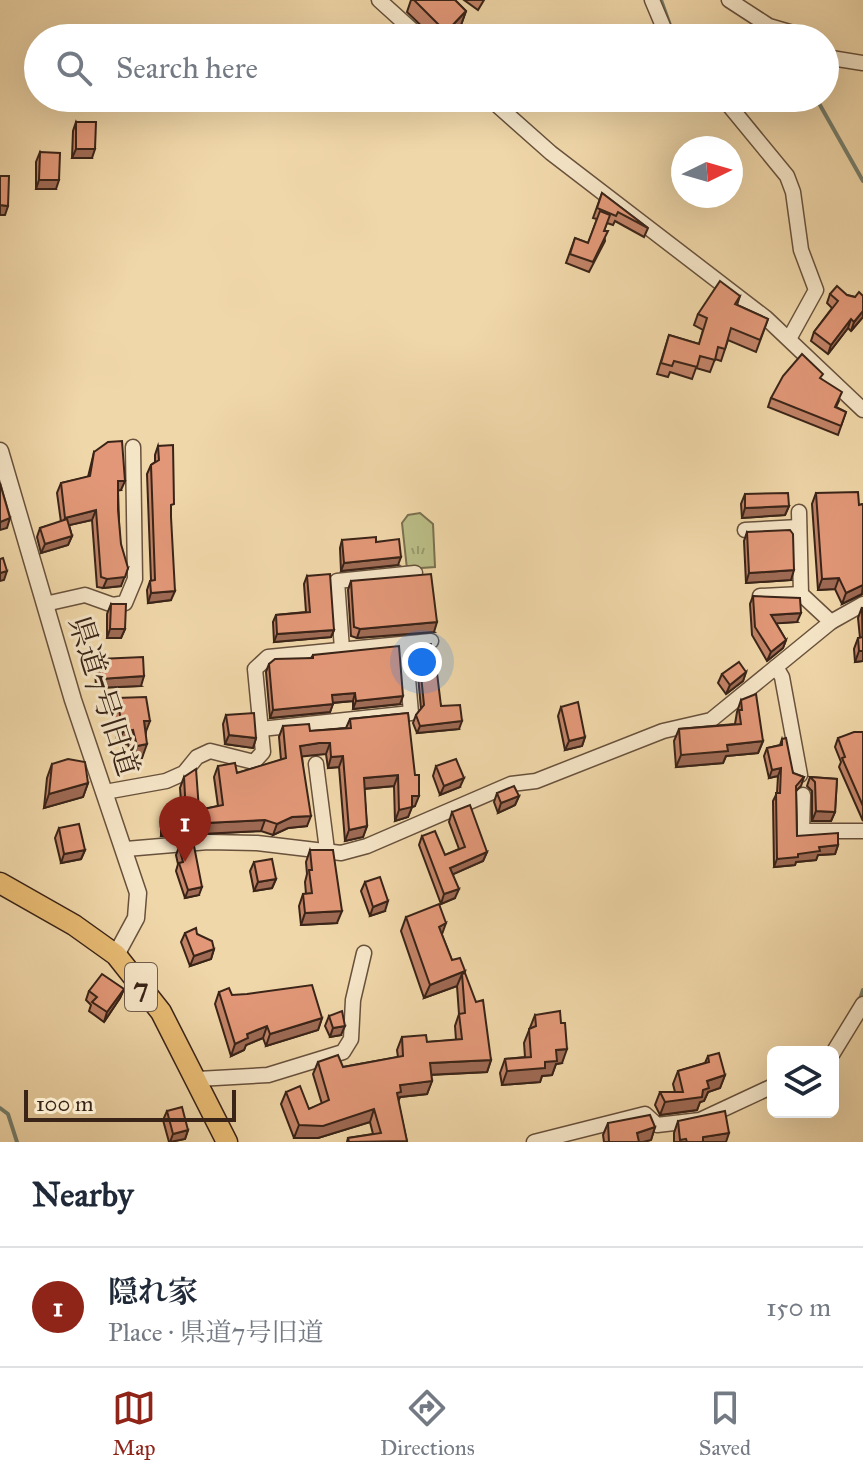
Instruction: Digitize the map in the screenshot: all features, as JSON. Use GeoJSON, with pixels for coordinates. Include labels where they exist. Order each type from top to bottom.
{"type":"FeatureCollection","features":[{"type":"Feature","properties":{"kind":"main road","name":"7"},"geometry":{"type":"LineString","coordinates":[[0,883],[74,925],[116,955],[161,1012],[198,1079],[227,1142]]}},
{"type":"Feature","properties":{"kind":"street"},"geometry":{"type":"LineString","coordinates":[[379,0],[406,24]]}},
{"type":"Feature","properties":{"kind":"street"},"geometry":{"type":"LineString","coordinates":[[652,0],[662,24]]}},
{"type":"Feature","properties":{"kind":"street"},"geometry":{"type":"LineString","coordinates":[[729,0],[766,24]]}},
{"type":"Feature","properties":{"kind":"street"},"geometry":{"type":"LineString","coordinates":[[839,59],[863,63]]}},
{"type":"Feature","properties":{"kind":"street"},"geometry":{"type":"LineString","coordinates":[[505,112],[551,153],[666,239],[789,339],[863,410]]}},
{"type":"Feature","properties":{"kind":"street"},"geometry":{"type":"LineString","coordinates":[[735,112],[780,167],[793,192],[801,250],[816,290],[789,339]]}},
{"type":"Feature","properties":{"kind":"street"},"geometry":{"type":"LineString","coordinates":[[45,604],[85,595],[113,605],[125,603],[135,579],[133,447]]}},
{"type":"Feature","properties":{"kind":"street","name":"県道7号旧道"},"geometry":{"type":"LineString","coordinates":[[0,451],[45,604],[138,893],[136,918],[116,955]]}},
{"type":"Feature","properties":{"kind":"street"},"geometry":{"type":"LineString","coordinates":[[745,530],[799,520],[801,594],[831,622]]}},
{"type":"Feature","properties":{"kind":"street"},"geometry":{"type":"LineString","coordinates":[[342,649],[337,581],[415,573]]}},
{"type":"Feature","properties":{"kind":"street"},"geometry":{"type":"LineString","coordinates":[[760,596],[801,594]]}},
{"type":"Feature","properties":{"kind":"street"},"geometry":{"type":"LineString","coordinates":[[126,849],[208,842],[341,853],[367,846],[511,784],[536,781],[663,731],[711,720],[831,622],[863,604]]}},
{"type":"Feature","properties":{"kind":"street"},"geometry":{"type":"LineString","coordinates":[[105,792],[166,781],[184,773],[197,757],[210,751],[254,762],[263,752],[255,669],[268,657],[431,641]]}},
{"type":"Feature","properties":{"kind":"street"},"geometry":{"type":"LineString","coordinates":[[261,729],[411,713],[405,644]]}},
{"type":"Feature","properties":{"kind":"street"},"geometry":{"type":"LineString","coordinates":[[776,667],[782,677],[800,775]]}},
{"type":"Feature","properties":{"kind":"street"},"geometry":{"type":"LineString","coordinates":[[316,764],[327,850]]}},
{"type":"Feature","properties":{"kind":"street"},"geometry":{"type":"LineString","coordinates":[[803,795],[802,831],[863,831]]}},
{"type":"Feature","properties":{"kind":"street"},"geometry":{"type":"LineString","coordinates":[[198,1079],[268,1075],[343,1052],[351,1039],[353,1000],[364,953]]}},
{"type":"Feature","properties":{"kind":"street"},"geometry":{"type":"LineString","coordinates":[[837,1046],[863,1004]]}},
{"type":"Feature","properties":{"kind":"street"},"geometry":{"type":"LineString","coordinates":[[534,1142],[645,1114],[657,1125],[700,1120],[767,1089]]}},
{"type":"Feature","properties":{"kind":"green space"},"geometry":{"type":"Polygon","coordinates":[[[420,513],[433,524],[435,567],[407,569],[402,523],[408,515],[420,513]]]}},
{"type":"Feature","properties":{"kind":"building"},"geometry":{"type":"Polygon","coordinates":[[[414,0],[455,0],[466,11],[454,24],[438,24],[414,0]]]}},
{"type":"Feature","properties":{"kind":"building"},"geometry":{"type":"Polygon","coordinates":[[[76,122],[96,122],[95,149],[76,149],[76,122]]]}},
{"type":"Feature","properties":{"kind":"building"},"geometry":{"type":"Polygon","coordinates":[[[40,152],[60,153],[59,180],[39,180],[40,152]]]}},
{"type":"Feature","properties":{"kind":"building"},"geometry":{"type":"Polygon","coordinates":[[[0,176],[9,176],[8,206],[0,205],[0,176]]]}},
{"type":"Feature","properties":{"kind":"building"},"geometry":{"type":"Polygon","coordinates":[[[602,193],[648,228],[618,212],[616,216],[597,208],[602,193]]]}},
{"type":"Feature","properties":{"kind":"building"},"geometry":{"type":"Polygon","coordinates":[[[600,211],[610,215],[604,231],[608,231],[593,262],[570,254],[575,238],[588,243],[600,211]]]}},
{"type":"Feature","properties":{"kind":"building"},"geometry":{"type":"Polygon","coordinates":[[[720,281],[740,296],[735,304],[768,319],[760,340],[731,328],[725,349],[718,347],[715,360],[700,356],[697,367],[674,361],[672,366],[661,363],[669,335],[699,344],[707,318],[698,314],[720,281]]]}},
{"type":"Feature","properties":{"kind":"building"},"geometry":{"type":"Polygon","coordinates":[[[837,286],[847,295],[855,297],[859,292],[863,296],[863,311],[854,322],[851,319],[831,345],[814,332],[838,301],[830,294],[837,286]]]}},
{"type":"Feature","properties":{"kind":"building"},"geometry":{"type":"Polygon","coordinates":[[[802,354],[823,374],[820,378],[842,392],[835,407],[846,412],[841,426],[771,398],[783,376],[802,354]]]}},
{"type":"Feature","properties":{"kind":"building"},"geometry":{"type":"Polygon","coordinates":[[[122,441],[125,481],[118,481],[118,510],[121,544],[128,568],[125,577],[107,579],[101,577],[96,510],[65,518],[61,483],[90,476],[94,452],[108,442],[122,441]]]}},
{"type":"Feature","properties":{"kind":"building"},"geometry":{"type":"Polygon","coordinates":[[[173,445],[174,504],[171,505],[171,517],[175,591],[151,593],[150,581],[155,580],[151,465],[159,460],[158,446],[173,445]]]}},
{"type":"Feature","properties":{"kind":"building"},"geometry":{"type":"Polygon","coordinates":[[[0,483],[10,518],[0,522],[0,483]]]}},
{"type":"Feature","properties":{"kind":"building"},"geometry":{"type":"Polygon","coordinates":[[[858,492],[859,505],[863,504],[863,585],[846,593],[839,578],[822,579],[816,493],[858,492]]]}},
{"type":"Feature","properties":{"kind":"building"},"geometry":{"type":"Polygon","coordinates":[[[788,493],[789,506],[745,508],[745,494],[788,493]]]}},
{"type":"Feature","properties":{"kind":"building"},"geometry":{"type":"Polygon","coordinates":[[[67,519],[72,536],[45,544],[40,528],[67,519]]]}},
{"type":"Feature","properties":{"kind":"building"},"geometry":{"type":"Polygon","coordinates":[[[790,530],[793,534],[794,570],[749,573],[747,532],[790,530]]]}},
{"type":"Feature","properties":{"kind":"building"},"geometry":{"type":"Polygon","coordinates":[[[376,537],[376,542],[399,539],[401,557],[344,563],[342,540],[376,537]]]}},
{"type":"Feature","properties":{"kind":"building"},"geometry":{"type":"Polygon","coordinates":[[[3,558],[7,571],[0,573],[0,559],[3,558]]]}},
{"type":"Feature","properties":{"kind":"building"},"geometry":{"type":"Polygon","coordinates":[[[330,574],[334,630],[277,634],[276,615],[310,612],[307,576],[330,574]]]}},
{"type":"Feature","properties":{"kind":"building"},"geometry":{"type":"Polygon","coordinates":[[[431,574],[437,622],[354,627],[351,581],[431,574]]]}},
{"type":"Feature","properties":{"kind":"building"},"geometry":{"type":"Polygon","coordinates":[[[753,596],[800,598],[801,613],[771,615],[786,640],[771,652],[755,627],[753,596]]]}},
{"type":"Feature","properties":{"kind":"building"},"geometry":{"type":"Polygon","coordinates":[[[111,604],[126,604],[125,629],[110,629],[111,604]]]}},
{"type":"Feature","properties":{"kind":"building"},"geometry":{"type":"Polygon","coordinates":[[[863,637],[863,651],[859,651],[858,638],[863,637]]]}},
{"type":"Feature","properties":{"kind":"building"},"geometry":{"type":"Polygon","coordinates":[[[431,644],[432,673],[437,673],[441,706],[460,705],[462,721],[420,726],[416,715],[424,705],[418,645],[431,644]]]}},
{"type":"Feature","properties":{"kind":"building"},"geometry":{"type":"Polygon","coordinates":[[[399,646],[403,696],[356,701],[355,693],[332,695],[333,704],[273,710],[269,664],[275,659],[313,658],[313,655],[399,646]]]}},
{"type":"Feature","properties":{"kind":"building"},"geometry":{"type":"Polygon","coordinates":[[[143,657],[144,676],[100,679],[99,659],[143,657]]]}},
{"type":"Feature","properties":{"kind":"building"},"geometry":{"type":"Polygon","coordinates":[[[739,662],[746,672],[730,685],[722,674],[739,662]]]}},
{"type":"Feature","properties":{"kind":"building"},"geometry":{"type":"Polygon","coordinates":[[[756,694],[763,741],[727,745],[728,751],[681,755],[679,729],[741,724],[741,700],[756,694]]]}},
{"type":"Feature","properties":{"kind":"building"},"geometry":{"type":"Polygon","coordinates":[[[146,697],[150,721],[144,721],[147,744],[137,746],[133,730],[123,732],[117,698],[146,697]]]}},
{"type":"Feature","properties":{"kind":"building"},"geometry":{"type":"Polygon","coordinates":[[[578,702],[585,737],[569,741],[561,707],[578,702]]]}},
{"type":"Feature","properties":{"kind":"building"},"geometry":{"type":"Polygon","coordinates":[[[254,713],[256,738],[229,735],[226,715],[254,713]]]}},
{"type":"Feature","properties":{"kind":"building"},"geometry":{"type":"Polygon","coordinates":[[[408,713],[415,775],[419,775],[419,796],[412,796],[412,807],[399,810],[398,775],[364,778],[367,826],[349,830],[343,756],[331,757],[330,743],[319,743],[300,746],[311,816],[292,817],[277,824],[265,820],[165,825],[165,817],[186,814],[184,777],[196,769],[199,810],[223,805],[218,766],[235,763],[237,773],[286,758],[283,726],[309,724],[310,731],[351,728],[350,719],[408,713]]]}},
{"type":"Feature","properties":{"kind":"building"},"geometry":{"type":"Polygon","coordinates":[[[863,732],[863,806],[842,758],[845,757],[838,738],[863,732]]]}},
{"type":"Feature","properties":{"kind":"building"},"geometry":{"type":"Polygon","coordinates":[[[786,738],[793,773],[804,777],[796,786],[797,836],[838,833],[838,845],[819,847],[820,851],[798,854],[798,857],[777,859],[776,793],[780,793],[781,768],[772,770],[767,748],[782,745],[782,739],[786,738]]]}},
{"type":"Feature","properties":{"kind":"building"},"geometry":{"type":"Polygon","coordinates":[[[68,759],[85,762],[88,783],[49,794],[52,764],[68,759]]]}},
{"type":"Feature","properties":{"kind":"building"},"geometry":{"type":"Polygon","coordinates":[[[456,759],[464,778],[444,786],[436,766],[456,759]]]}},
{"type":"Feature","properties":{"kind":"building"},"geometry":{"type":"Polygon","coordinates":[[[810,777],[837,779],[835,812],[816,811],[815,782],[810,777]]]}},
{"type":"Feature","properties":{"kind":"building"},"geometry":{"type":"Polygon","coordinates":[[[514,786],[519,796],[501,803],[497,793],[514,786]]]}},
{"type":"Feature","properties":{"kind":"building"},"geometry":{"type":"Polygon","coordinates":[[[470,805],[487,852],[450,868],[459,889],[444,894],[422,836],[435,831],[445,855],[465,847],[452,812],[470,805]]]}},
{"type":"Feature","properties":{"kind":"building"},"geometry":{"type":"Polygon","coordinates":[[[79,824],[85,850],[64,854],[59,828],[79,824]]]}},
{"type":"Feature","properties":{"kind":"building"},"geometry":{"type":"Polygon","coordinates":[[[194,846],[202,887],[188,890],[179,863],[183,862],[179,847],[194,846]]]}},
{"type":"Feature","properties":{"kind":"building"},"geometry":{"type":"Polygon","coordinates":[[[310,850],[333,850],[342,911],[305,913],[303,894],[312,893],[310,850]]]}},
{"type":"Feature","properties":{"kind":"building"},"geometry":{"type":"Polygon","coordinates":[[[272,859],[276,879],[258,882],[254,862],[272,859]]]}},
{"type":"Feature","properties":{"kind":"building"},"geometry":{"type":"Polygon","coordinates":[[[380,877],[388,901],[373,907],[365,882],[380,877]]]}},
{"type":"Feature","properties":{"kind":"building"},"geometry":{"type":"Polygon","coordinates":[[[439,904],[446,923],[439,927],[452,960],[460,958],[465,971],[430,985],[406,917],[439,904]]]}},
{"type":"Feature","properties":{"kind":"building"},"geometry":{"type":"Polygon","coordinates":[[[196,928],[197,934],[212,941],[214,949],[194,956],[185,933],[196,928]]]}},
{"type":"Feature","properties":{"kind":"building"},"geometry":{"type":"Polygon","coordinates":[[[465,973],[476,1002],[483,1000],[491,1060],[430,1063],[432,1081],[400,1085],[401,1092],[397,1093],[407,1141],[349,1142],[348,1138],[381,1133],[374,1109],[323,1126],[299,1125],[286,1092],[300,1086],[309,1109],[329,1100],[318,1062],[338,1055],[343,1067],[403,1056],[402,1037],[426,1035],[427,1042],[462,1039],[459,1014],[465,1013],[462,974],[465,973]]]}},
{"type":"Feature","properties":{"kind":"building"},"geometry":{"type":"Polygon","coordinates":[[[102,974],[124,989],[107,1012],[92,1002],[97,997],[89,991],[102,974]]]}},
{"type":"Feature","properties":{"kind":"building"},"geometry":{"type":"Polygon","coordinates":[[[312,985],[322,1018],[270,1034],[267,1026],[247,1034],[248,1038],[235,1044],[219,992],[229,988],[232,995],[247,994],[312,985]]]}},
{"type":"Feature","properties":{"kind":"building"},"geometry":{"type":"Polygon","coordinates":[[[342,1011],[345,1026],[333,1028],[329,1016],[342,1011]]]}},
{"type":"Feature","properties":{"kind":"building"},"geometry":{"type":"Polygon","coordinates":[[[560,1011],[561,1023],[565,1023],[567,1049],[556,1050],[557,1061],[545,1062],[545,1068],[507,1071],[505,1059],[531,1057],[529,1029],[536,1026],[535,1015],[560,1011]]]}},
{"type":"Feature","properties":{"kind":"building"},"geometry":{"type":"Polygon","coordinates":[[[719,1053],[725,1075],[707,1081],[709,1088],[703,1090],[702,1097],[665,1102],[660,1092],[683,1092],[678,1071],[709,1062],[708,1056],[719,1053]]]}},
{"type":"Feature","properties":{"kind":"building"},"geometry":{"type":"Polygon","coordinates":[[[182,1107],[188,1130],[173,1134],[167,1111],[182,1107]]]}},
{"type":"Feature","properties":{"kind":"building"},"geometry":{"type":"Polygon","coordinates":[[[725,1111],[729,1133],[703,1137],[703,1142],[680,1140],[678,1121],[725,1111]]]}},
{"type":"Feature","properties":{"kind":"building"},"geometry":{"type":"Polygon","coordinates":[[[650,1115],[655,1127],[637,1133],[639,1142],[609,1142],[608,1123],[650,1115]]]}},
{"type":"Feature","properties":{"kind":"waterway"},"geometry":{"type":"LineString","coordinates":[[661,0],[670,24]]}},
{"type":"Feature","properties":{"kind":"waterway"},"geometry":{"type":"LineString","coordinates":[[824,112],[863,181]]}},
{"type":"Feature","properties":{"kind":"waterway"},"geometry":{"type":"LineString","coordinates":[[859,1002],[863,990]]}},
{"type":"Feature","properties":{"kind":"waterway"},"geometry":{"type":"LineString","coordinates":[[0,1108],[8,1114],[17,1142]]}},
{"type":"Feature","properties":{"kind":"place","name":"隠れ家"},"geometry":{"type":"Point","coordinates":[185,862]}}]}
